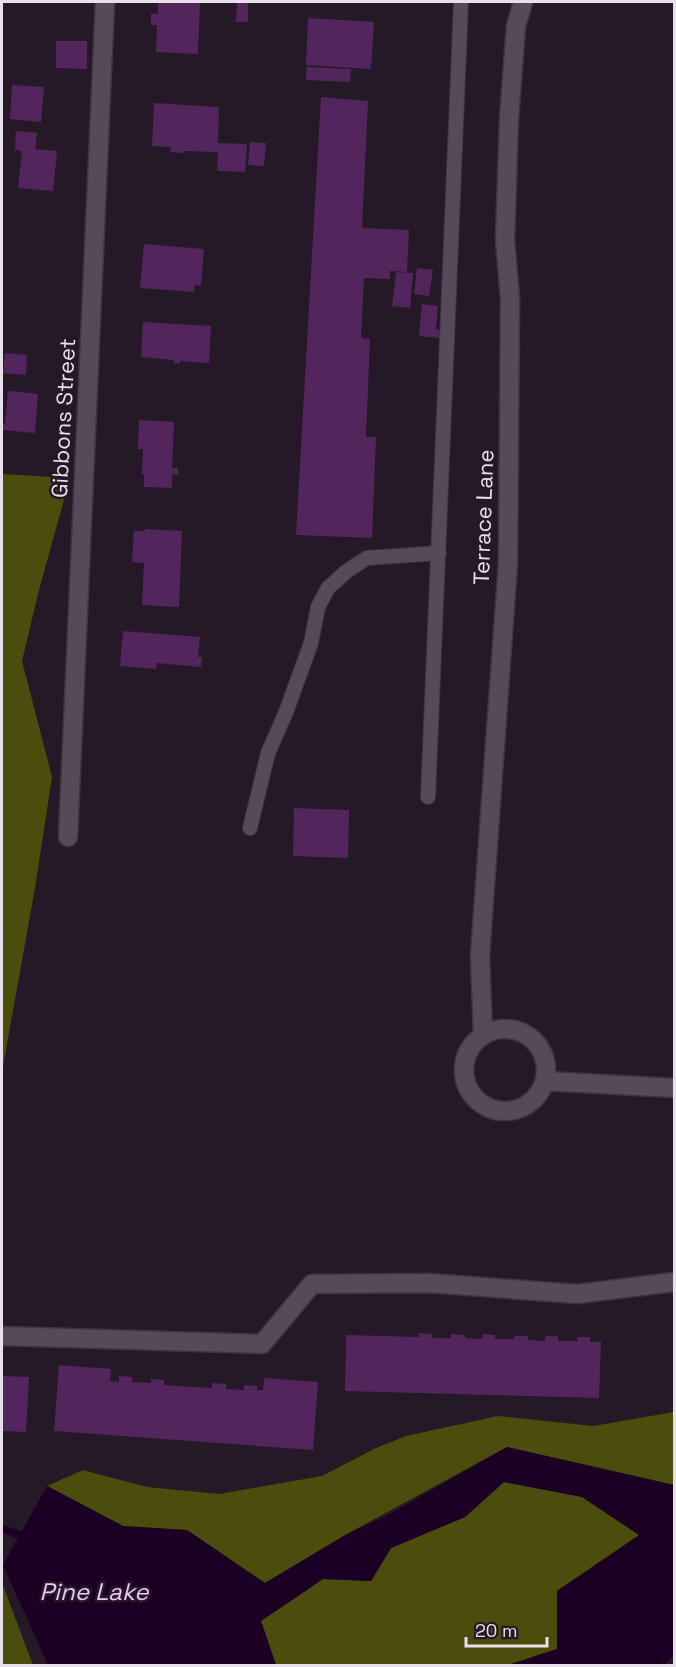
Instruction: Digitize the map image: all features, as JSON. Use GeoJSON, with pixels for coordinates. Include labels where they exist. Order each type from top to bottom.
{"type":"FeatureCollection","features":[{"type":"Feature","properties":{"kind":"street","name":"Gibbons Street"},"geometry":{"type":"LineString","coordinates":[[68,837],[105,2]]}},
{"type":"Feature","properties":{"kind":"street","name":"Terrace Lane"},"geometry":{"type":"LineString","coordinates":[[483,1035],[480,956],[508,563],[510,298],[505,240],[509,130],[516,26],[523,2]]}},
{"type":"Feature","properties":{"kind":"street"},"geometry":{"type":"LineString","coordinates":[[510,1028],[524,1032],[535,1041],[543,1053],[546,1067],[545,1081],[538,1094],[528,1104],[516,1110],[503,1111],[490,1108],[479,1102],[468,1086],[464,1067],[466,1054],[473,1043],[496,1029],[510,1028]]}},
{"type":"Feature","properties":{"kind":"street"},"geometry":{"type":"LineString","coordinates":[[545,1081],[675,1088]]}},
{"type":"Feature","properties":{"kind":"street"},"geometry":{"type":"LineString","coordinates":[[2,1336],[262,1344],[312,1284],[429,1283],[578,1294],[675,1282]]}},
{"type":"Feature","properties":{"kind":"lane"},"geometry":{"type":"LineString","coordinates":[[428,796],[461,2]]}},
{"type":"Feature","properties":{"kind":"lane"},"geometry":{"type":"LineString","coordinates":[[250,828],[268,753],[286,712],[311,643],[318,607],[328,588],[347,571],[367,558],[439,553]]}},
{"type":"Feature","properties":{"kind":"shaded area"},"geometry":{"type":"Polygon","coordinates":[[[2,474],[70,478],[22,661],[52,777],[2,1072],[2,474]]]}},
{"type":"Feature","properties":{"kind":"shaded area"},"geometry":{"type":"Polygon","coordinates":[[[674,1412],[674,1485],[507,1447],[347,1534],[265,1583],[187,1530],[123,1526],[47,1486],[83,1470],[147,1487],[219,1494],[322,1476],[376,1448],[406,1436],[498,1416],[593,1426],[674,1412]]]}},
{"type":"Feature","properties":{"kind":"shaded area"},"geometry":{"type":"Polygon","coordinates":[[[504,1482],[582,1497],[640,1535],[557,1591],[557,1649],[508,1665],[276,1665],[261,1621],[323,1579],[371,1581],[391,1548],[465,1517],[504,1482]]]}},
{"type":"Feature","properties":{"kind":"shaded area"},"geometry":{"type":"Polygon","coordinates":[[[2,1583],[33,1665],[2,1665],[2,1583]]]}},
{"type":"Feature","properties":{"kind":"water","name":"Pine Lake"},"geometry":{"type":"Polygon","coordinates":[[[507,1447],[674,1485],[674,1654],[665,1665],[508,1665],[557,1649],[557,1591],[639,1535],[582,1497],[504,1482],[465,1517],[391,1548],[371,1581],[323,1579],[261,1621],[276,1665],[48,1665],[3,1565],[47,1486],[123,1526],[187,1530],[265,1583],[347,1534],[388,1515],[507,1447]]]}},
{"type":"Feature","properties":{"kind":"building"},"geometry":{"type":"Polygon","coordinates":[[[158,2],[200,2],[198,54],[156,52],[157,25],[151,25],[151,14],[158,14],[158,2]]]}},
{"type":"Feature","properties":{"kind":"building"},"geometry":{"type":"Polygon","coordinates":[[[237,2],[248,2],[248,22],[236,22],[237,2]]]}},
{"type":"Feature","properties":{"kind":"building"},"geometry":{"type":"Polygon","coordinates":[[[308,18],[374,22],[371,69],[306,65],[308,18]]]}},
{"type":"Feature","properties":{"kind":"building"},"geometry":{"type":"Polygon","coordinates":[[[56,41],[87,41],[87,69],[56,68],[56,41]]]}},
{"type":"Feature","properties":{"kind":"building"},"geometry":{"type":"Polygon","coordinates":[[[307,67],[351,69],[350,82],[306,80],[307,67]]]}},
{"type":"Feature","properties":{"kind":"building"},"geometry":{"type":"Polygon","coordinates":[[[12,85],[44,87],[41,122],[10,119],[12,85]]]}},
{"type":"Feature","properties":{"kind":"building"},"geometry":{"type":"Polygon","coordinates":[[[321,97],[368,101],[362,228],[409,230],[407,272],[390,271],[390,279],[364,278],[361,338],[370,339],[366,437],[376,437],[372,538],[296,535],[321,97]]]}},
{"type":"Feature","properties":{"kind":"building"},"geometry":{"type":"Polygon","coordinates":[[[154,103],[219,107],[218,143],[247,144],[245,172],[217,171],[218,152],[170,152],[171,147],[152,146],[154,103]]]}},
{"type":"Feature","properties":{"kind":"building"},"geometry":{"type":"Polygon","coordinates":[[[16,131],[37,133],[35,149],[57,151],[53,191],[18,188],[22,151],[15,150],[16,131]]]}},
{"type":"Feature","properties":{"kind":"building"},"geometry":{"type":"Polygon","coordinates":[[[250,142],[266,143],[264,166],[248,165],[250,142]]]}},
{"type":"Feature","properties":{"kind":"building"},"geometry":{"type":"Polygon","coordinates":[[[144,244],[204,249],[201,286],[194,285],[194,292],[140,288],[144,244]]]}},
{"type":"Feature","properties":{"kind":"building"},"geometry":{"type":"Polygon","coordinates":[[[417,268],[433,270],[429,296],[414,294],[417,268]]]}},
{"type":"Feature","properties":{"kind":"building"},"geometry":{"type":"Polygon","coordinates":[[[396,272],[413,273],[410,308],[392,306],[396,272]]]}},
{"type":"Feature","properties":{"kind":"building"},"geometry":{"type":"Polygon","coordinates":[[[422,304],[438,306],[436,329],[441,330],[440,338],[419,336],[422,304]]]}},
{"type":"Feature","properties":{"kind":"building"},"geometry":{"type":"Polygon","coordinates":[[[143,322],[211,326],[209,363],[180,361],[180,364],[174,363],[174,360],[141,357],[143,322]]]}},
{"type":"Feature","properties":{"kind":"building"},"geometry":{"type":"Polygon","coordinates":[[[5,353],[27,355],[26,375],[3,373],[5,353]]]}},
{"type":"Feature","properties":{"kind":"building"},"geometry":{"type":"Polygon","coordinates":[[[8,391],[38,394],[35,433],[2,430],[2,424],[5,424],[8,391]]]}},
{"type":"Feature","properties":{"kind":"building"},"geometry":{"type":"Polygon","coordinates":[[[139,420],[174,422],[172,468],[178,468],[178,475],[172,474],[172,488],[144,487],[143,449],[138,449],[139,420]]]}},
{"type":"Feature","properties":{"kind":"building"},"geometry":{"type":"Polygon","coordinates":[[[145,529],[182,531],[179,607],[142,605],[144,563],[132,562],[134,531],[145,531],[145,529]]]}},
{"type":"Feature","properties":{"kind":"building"},"geometry":{"type":"Polygon","coordinates":[[[123,631],[200,637],[198,657],[202,657],[201,667],[157,663],[156,669],[120,666],[123,631]]]}},
{"type":"Feature","properties":{"kind":"building"},"geometry":{"type":"Polygon","coordinates":[[[294,808],[349,810],[348,858],[293,856],[294,808]]]}},
{"type":"Feature","properties":{"kind":"building"},"geometry":{"type":"Polygon","coordinates":[[[419,1333],[433,1334],[432,1338],[451,1338],[451,1334],[482,1339],[483,1334],[495,1335],[495,1339],[528,1336],[528,1340],[545,1341],[545,1336],[558,1336],[558,1341],[578,1341],[577,1337],[590,1337],[590,1342],[601,1342],[599,1398],[345,1391],[346,1335],[419,1337],[419,1333]]]}},
{"type":"Feature","properties":{"kind":"building"},"geometry":{"type":"Polygon","coordinates":[[[59,1365],[111,1369],[110,1381],[119,1382],[119,1376],[132,1377],[132,1382],[151,1383],[151,1379],[164,1380],[164,1385],[212,1388],[212,1383],[226,1384],[226,1389],[244,1390],[244,1385],[258,1386],[257,1390],[263,1390],[264,1378],[318,1382],[313,1450],[54,1431],[59,1365]]]}},
{"type":"Feature","properties":{"kind":"building"},"geometry":{"type":"Polygon","coordinates":[[[2,1376],[29,1377],[26,1432],[2,1431],[2,1376]]]}},
{"type":"Feature","properties":{"kind":"waterway"},"geometry":{"type":"LineString","coordinates":[[2,1529],[20,1535],[28,1541]]}}]}
